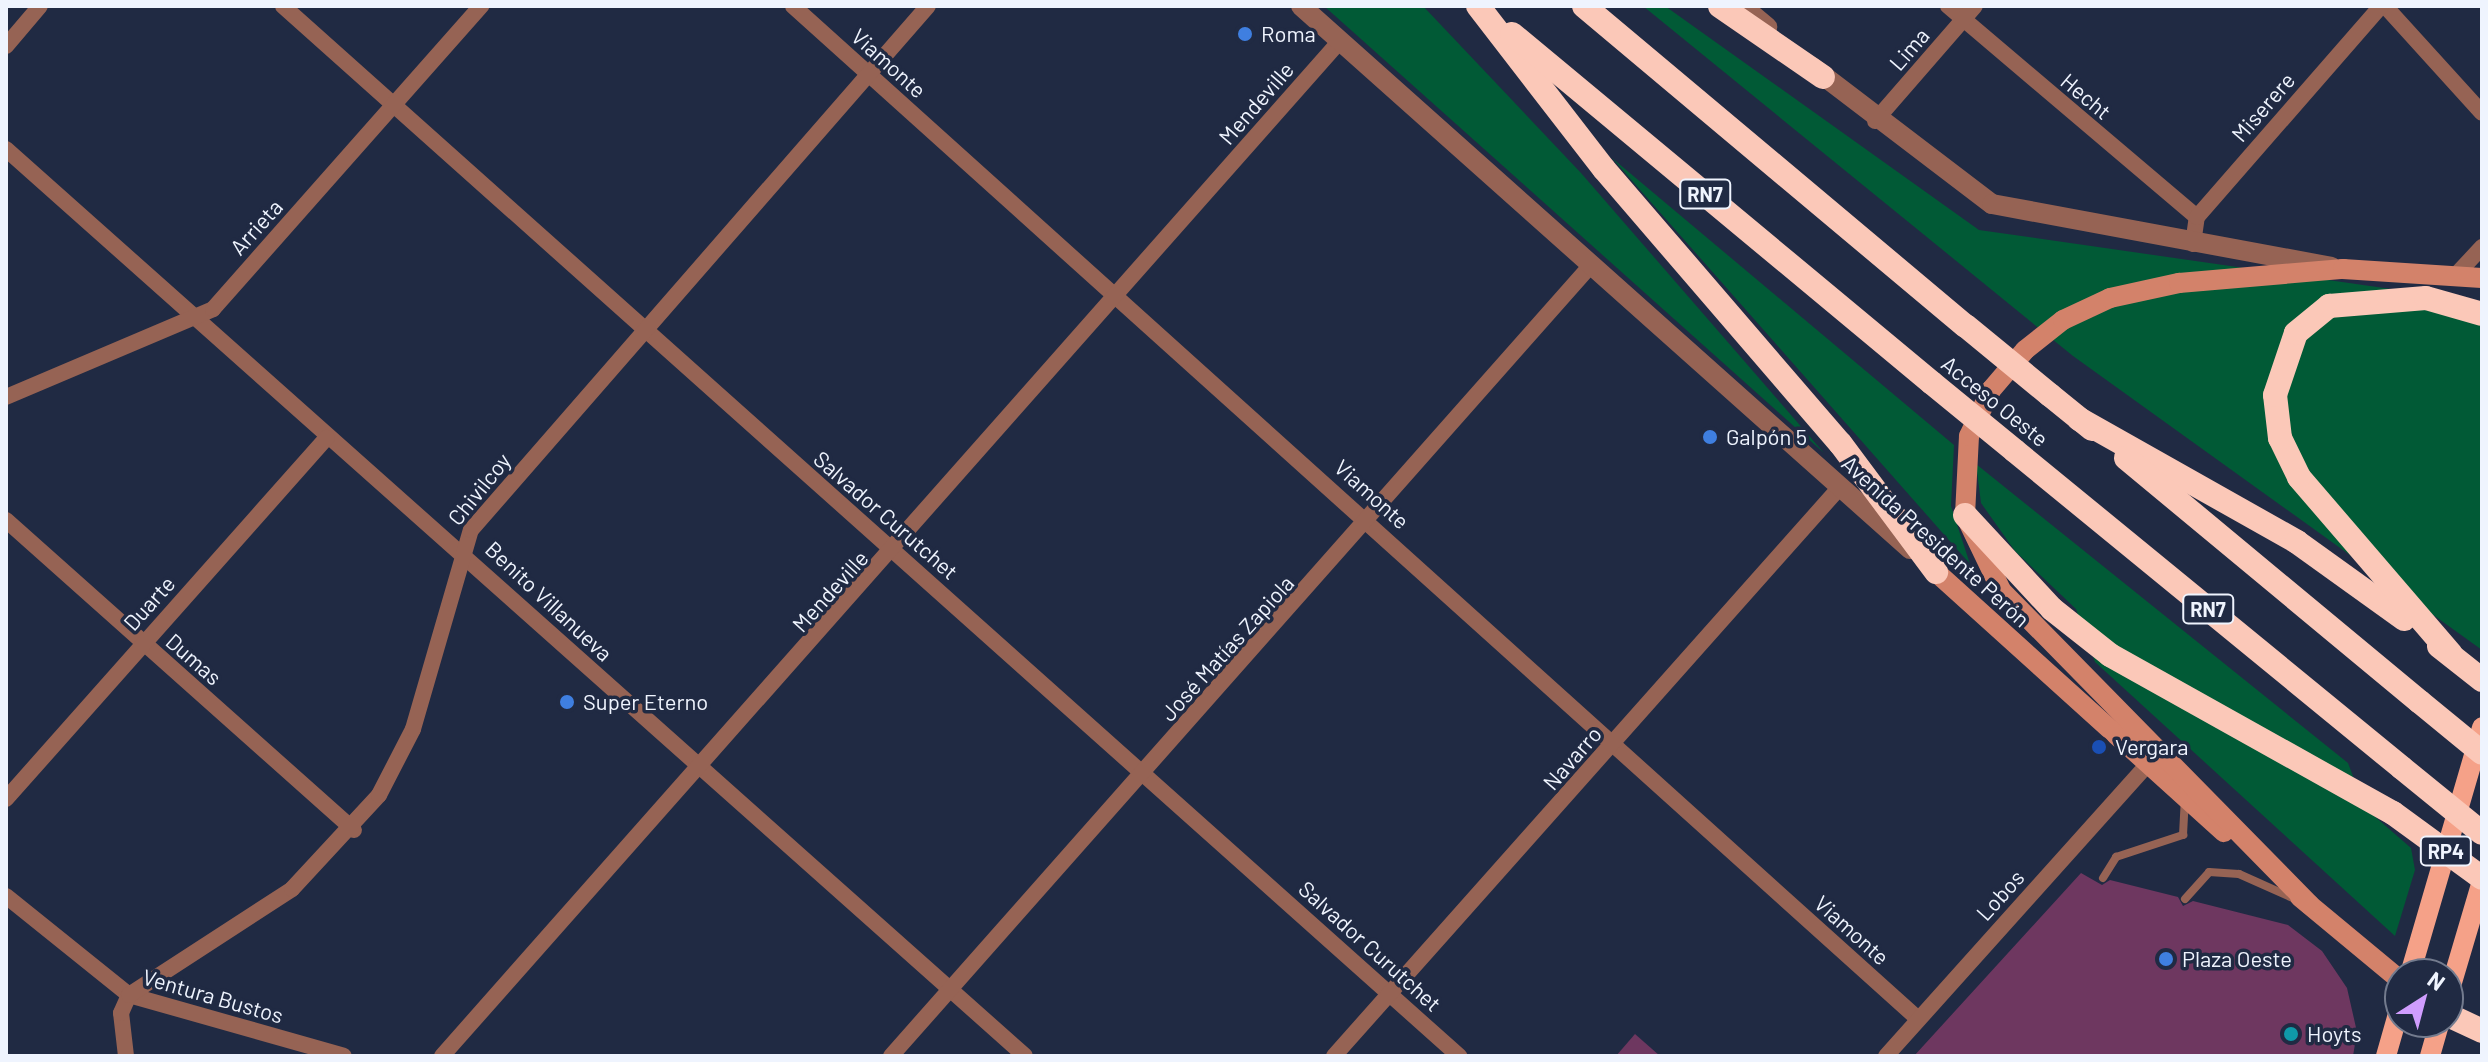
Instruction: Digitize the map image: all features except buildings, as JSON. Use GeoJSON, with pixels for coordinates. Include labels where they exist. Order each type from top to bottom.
{"type":"FeatureCollection","features":[{"type":"Feature","properties":{"kind":"highway","name":"Acceso Oeste"},"geometry":{"type":"LineString","coordinates":[[1478,6],[2482,833]]}},
{"type":"Feature","properties":{"kind":"highway"},"geometry":{"type":"LineString","coordinates":[[1478,6],[1604,169],[1840,443],[1936,572]]}},
{"type":"Feature","properties":{"kind":"highway","name":"Acceso Oeste"},"geometry":{"type":"LineString","coordinates":[[1584,6],[2482,753]]}},
{"type":"Feature","properties":{"kind":"highway"},"geometry":{"type":"LineString","coordinates":[[1720,6],[1823,77]]}},
{"type":"Feature","properties":{"kind":"highway"},"geometry":{"type":"LineString","coordinates":[[2452,655],[2299,477],[2280,438],[2275,395],[2296,333],[2329,306],[2426,298],[2482,314]]}},
{"type":"Feature","properties":{"kind":"highway"},"geometry":{"type":"LineString","coordinates":[[2079,419],[2297,542],[2482,680]]}},
{"type":"Feature","properties":{"kind":"highway"},"geometry":{"type":"LineString","coordinates":[[1965,515],[2044,600],[2110,655],[2393,813],[2482,880]]}},
{"type":"Feature","properties":{"kind":"main road"},"geometry":{"type":"LineString","coordinates":[[2310,905],[2009,601],[1979,556],[1965,515],[1963,463],[1979,412],[2012,364],[2050,328],[2098,302],[2154,287],[2343,269],[2482,278]]}},
{"type":"Feature","properties":{"kind":"main road","name":"Avenida Presidente Perón"},"geometry":{"type":"LineString","coordinates":[[1936,572],[2147,765],[2384,967]]}},
{"type":"Feature","properties":{"kind":"main road","name":"RP4"},"geometry":{"type":"LineString","coordinates":[[2415,958],[2482,727]]}},
{"type":"Feature","properties":{"kind":"main road","name":"RP4"},"geometry":{"type":"LineString","coordinates":[[2459,958],[2482,880]]}},
{"type":"Feature","properties":{"kind":"main road"},"geometry":{"type":"LineString","coordinates":[[2464,1027],[2482,1040]]}},
{"type":"Feature","properties":{"kind":"street"},"geometry":{"type":"LineString","coordinates":[[6,46],[40,6]]}},
{"type":"Feature","properties":{"kind":"street","name":"Salvador Curutchet"},"geometry":{"type":"LineString","coordinates":[[283,6],[642,332],[1145,773],[1459,1056]]}},
{"type":"Feature","properties":{"kind":"street","name":"Arrieta"},"geometry":{"type":"LineString","coordinates":[[6,397],[75,363],[194,320],[213,309],[481,6]]}},
{"type":"Feature","properties":{"kind":"street","name":"Viamonte"},"geometry":{"type":"LineString","coordinates":[[793,6],[1369,521],[1918,1019]]}},
{"type":"Feature","properties":{"kind":"street","name":"Chivilcoy"},"geometry":{"type":"LineString","coordinates":[[129,995],[256,917],[354,830],[413,729],[460,549],[642,332],[928,6]]}},
{"type":"Feature","properties":{"kind":"street","name":"Avenida Presidente Perón"},"geometry":{"type":"LineString","coordinates":[[1301,6],[1936,572]]}},
{"type":"Feature","properties":{"kind":"street"},"geometry":{"type":"LineString","coordinates":[[1742,6],[1875,121],[1992,204],[2193,244],[2343,269]]}},
{"type":"Feature","properties":{"kind":"street","name":"Hecht"},"geometry":{"type":"LineString","coordinates":[[1948,6],[2197,217]]}},
{"type":"Feature","properties":{"kind":"street","name":"Lima"},"geometry":{"type":"LineString","coordinates":[[1875,121],[1975,6]]}},
{"type":"Feature","properties":{"kind":"street"},"geometry":{"type":"LineString","coordinates":[[2383,6],[2482,113]]}},
{"type":"Feature","properties":{"kind":"street","name":"Miserere"},"geometry":{"type":"LineString","coordinates":[[2197,217],[2383,6]]}},
{"type":"Feature","properties":{"kind":"street","name":"Mendeville"},"geometry":{"type":"LineString","coordinates":[[442,1056],[895,552],[1340,41]]}},
{"type":"Feature","properties":{"kind":"street","name":"Benito Villanueva"},"geometry":{"type":"LineString","coordinates":[[6,149],[327,438],[460,549],[700,770],[1025,1056]]}},
{"type":"Feature","properties":{"kind":"street"},"geometry":{"type":"LineString","coordinates":[[2193,244],[2197,217]]}},
{"type":"Feature","properties":{"kind":"street"},"geometry":{"type":"LineString","coordinates":[[2455,276],[2482,247]]}},
{"type":"Feature","properties":{"kind":"street","name":"José Matías Zapiola"},"geometry":{"type":"LineString","coordinates":[[891,1056],[1369,521],[1591,265]]}},
{"type":"Feature","properties":{"kind":"street","name":"Duarte"},"geometry":{"type":"LineString","coordinates":[[6,799],[327,438]]}},
{"type":"Feature","properties":{"kind":"street","name":"Navarro"},"geometry":{"type":"LineString","coordinates":[[1334,1056],[1392,996],[1840,487]]}},
{"type":"Feature","properties":{"kind":"street","name":"Dumas"},"geometry":{"type":"LineString","coordinates":[[6,520],[354,830]]}},
{"type":"Feature","properties":{"kind":"street","name":"Lobos"},"geometry":{"type":"LineString","coordinates":[[1886,1056],[2147,765]]}},
{"type":"Feature","properties":{"kind":"street","name":"Ventura Bustos"},"geometry":{"type":"LineString","coordinates":[[6,896],[129,995],[344,1056]]}},
{"type":"Feature","properties":{"kind":"street"},"geometry":{"type":"LineString","coordinates":[[126,1056],[121,1013],[129,995]]}},
{"type":"Feature","properties":{"kind":"lane"},"geometry":{"type":"LineString","coordinates":[[2103,878],[2116,857],[2183,835],[2184,797]]}},
{"type":"Feature","properties":{"kind":"lane"},"geometry":{"type":"LineString","coordinates":[[2185,899],[2209,872],[2239,874],[2310,905]]}},
{"type":"Feature","properties":{"kind":"green space"},"geometry":{"type":"Polygon","coordinates":[[[1324,6],[1423,6],[1581,173],[1824,453],[1324,6]]]}},
{"type":"Feature","properties":{"kind":"green space"},"geometry":{"type":"Polygon","coordinates":[[[1643,6],[1665,6],[1979,230],[2482,302],[2482,650],[2073,356],[1643,6]]]}},
{"type":"Feature","properties":{"kind":"green space"},"geometry":{"type":"Polygon","coordinates":[[[1612,158],[1954,445],[1951,506],[1970,564],[1612,158]]]}},
{"type":"Feature","properties":{"kind":"green space"},"geometry":{"type":"Polygon","coordinates":[[[1976,464],[2348,763],[2365,808],[2411,848],[2415,870],[2395,936],[2095,662],[2076,609],[2015,551],[1981,503],[1976,464]]]}},
{"type":"Feature","properties":{"kind":"place","name":"Roma"},"geometry":{"type":"Point","coordinates":[1245,34]}},
{"type":"Feature","properties":{"kind":"place","name":"Galpón 5"},"geometry":{"type":"Point","coordinates":[1710,437]}},
{"type":"Feature","properties":{"kind":"place","name":"Super Eterno"},"geometry":{"type":"Point","coordinates":[567,702]}},
{"type":"Feature","properties":{"kind":"place","name":"Vergara"},"geometry":{"type":"Point","coordinates":[2099,747]}},
{"type":"Feature","properties":{"kind":"place","name":"Plaza Oeste"},"geometry":{"type":"Point","coordinates":[2166,959]}},
{"type":"Feature","properties":{"kind":"place","name":"Hoyts"},"geometry":{"type":"Point","coordinates":[2291,1034]}}]}
